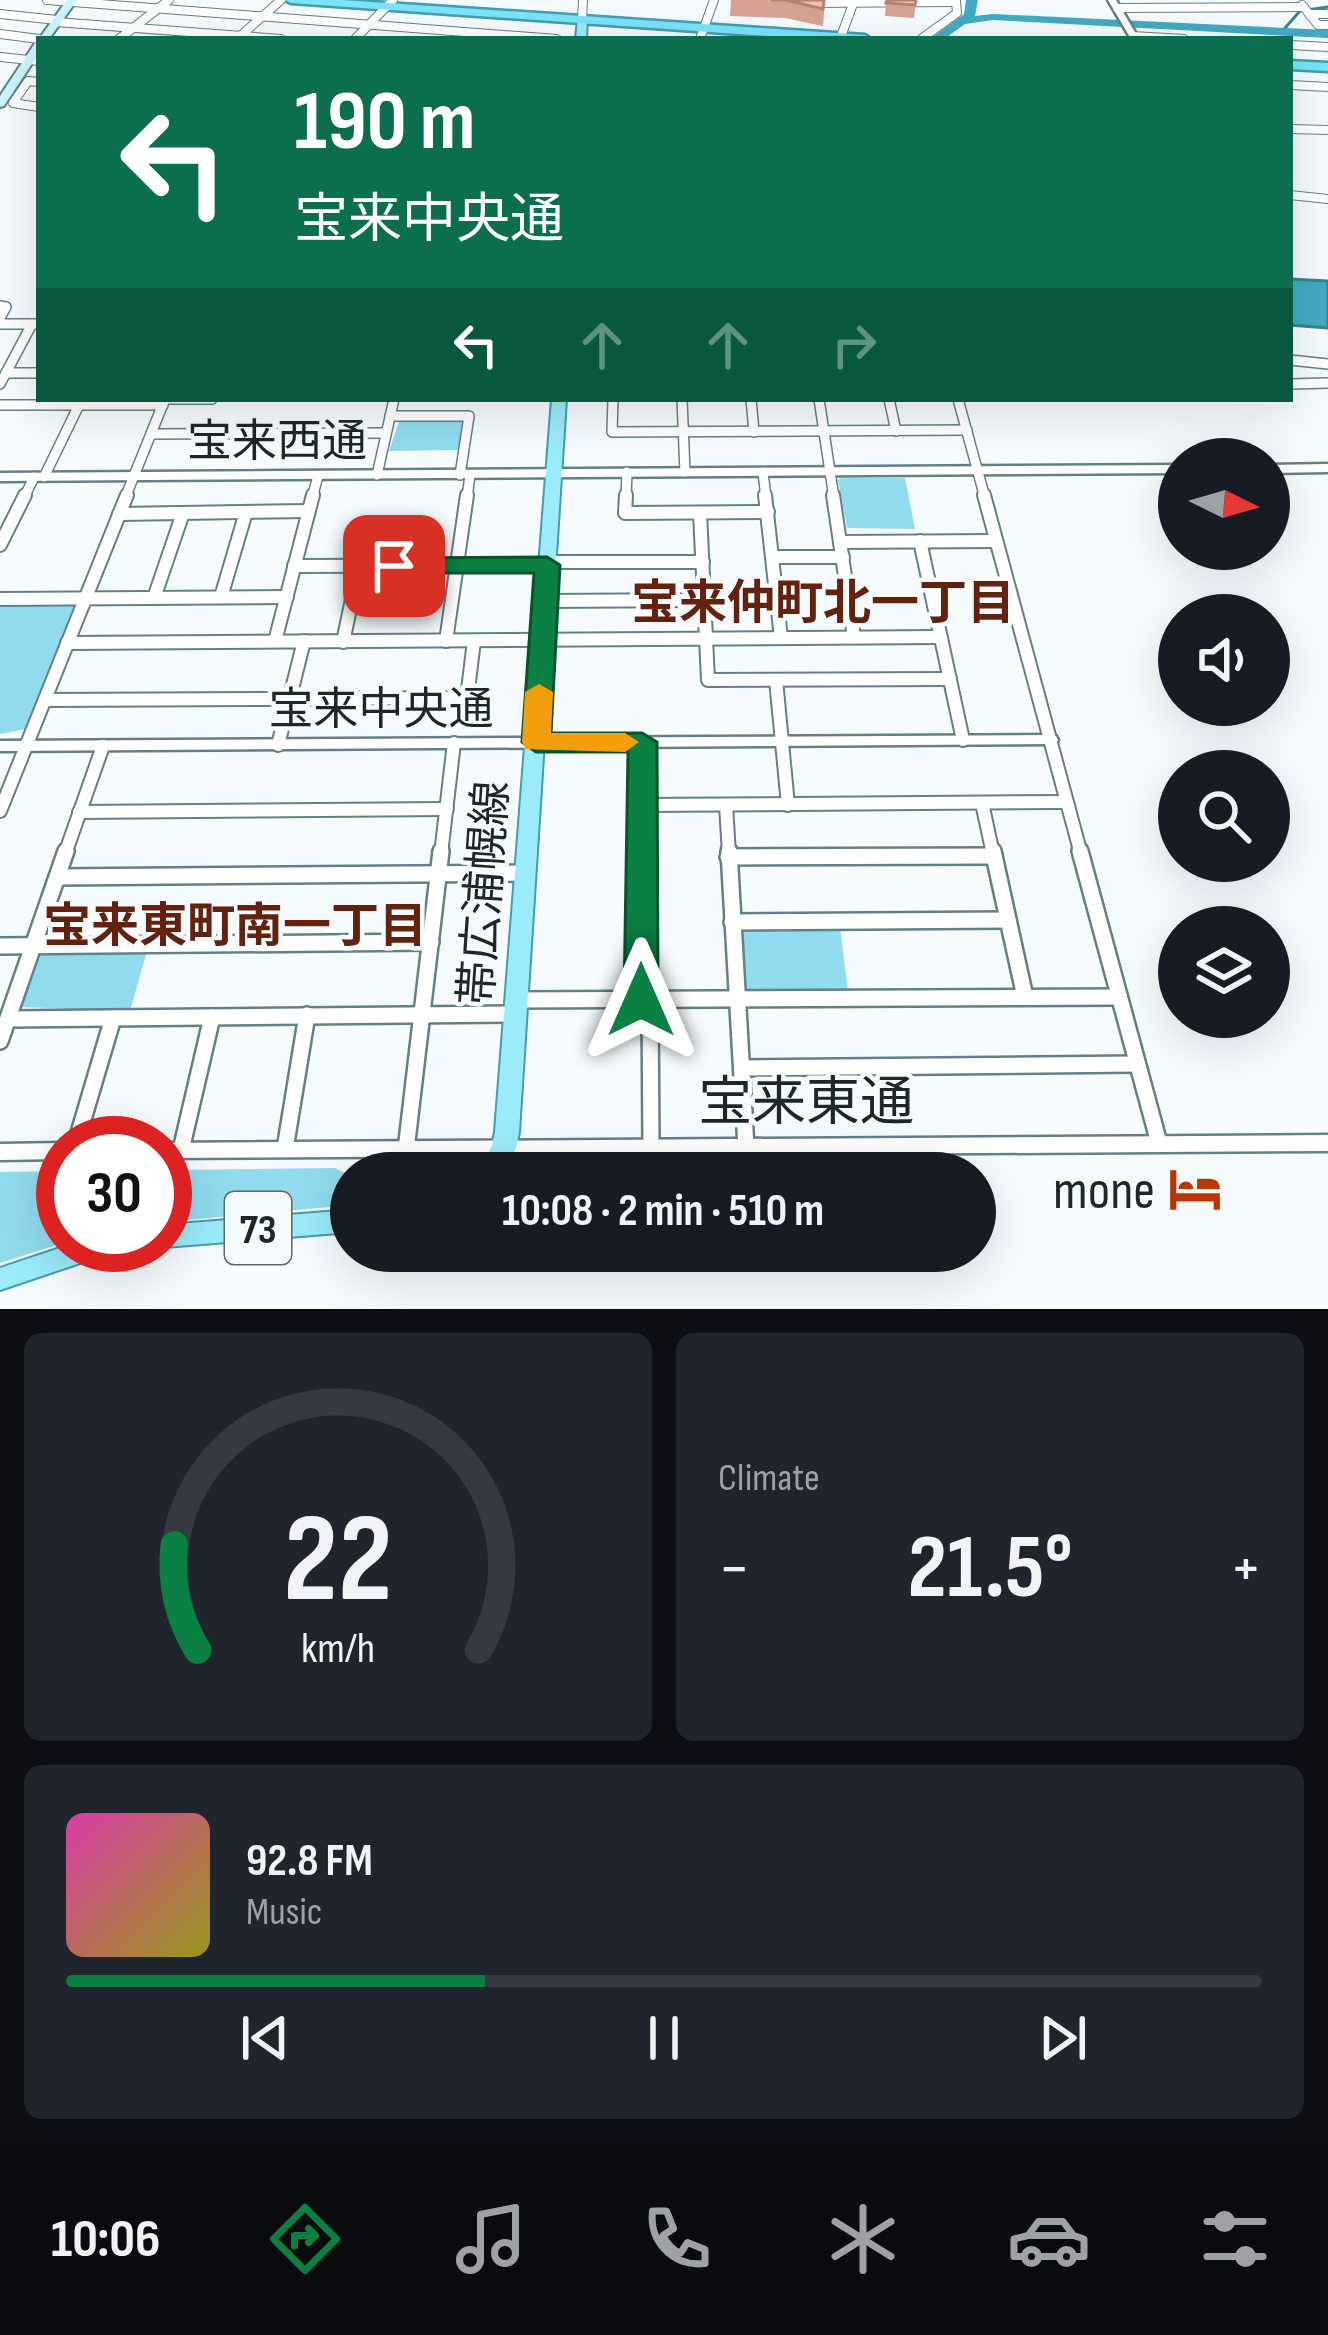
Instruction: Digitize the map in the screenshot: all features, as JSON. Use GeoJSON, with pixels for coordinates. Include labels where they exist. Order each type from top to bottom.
{"type":"FeatureCollection","features":[{"type":"Feature","properties":{"kind":"highway"},"geometry":{"type":"LineString","coordinates":[[291,0],[390,3],[703,34],[772,36]]}},
{"type":"Feature","properties":{"kind":"highway"},"geometry":{"type":"LineString","coordinates":[[1293,65],[1328,67]]}},
{"type":"Feature","properties":{"kind":"main road"},"geometry":{"type":"LineString","coordinates":[[44,36],[71,2]]}},
{"type":"Feature","properties":{"kind":"main road"},"geometry":{"type":"LineString","coordinates":[[581,36],[583,20]]}},
{"type":"Feature","properties":{"kind":"main road"},"geometry":{"type":"LineString","coordinates":[[0,104],[33,61]]}},
{"type":"Feature","properties":{"kind":"main road","name":"帯広浦幌線"},"geometry":{"type":"LineString","coordinates":[[502,1152],[559,402]]}},
{"type":"Feature","properties":{"kind":"main road","name":"73"},"geometry":{"type":"LineString","coordinates":[[192,1234],[330,1223]]}},
{"type":"Feature","properties":{"kind":"main road"},"geometry":{"type":"LineString","coordinates":[[0,1279],[36,1267]]}},
{"type":"Feature","properties":{"kind":"street"},"geometry":{"type":"LineString","coordinates":[[47,0],[476,36],[494,14]]}},
{"type":"Feature","properties":{"kind":"street"},"geometry":{"type":"LineString","coordinates":[[123,36],[169,0]]}},
{"type":"Feature","properties":{"kind":"street"},"geometry":{"type":"LineString","coordinates":[[241,36],[281,0]]}},
{"type":"Feature","properties":{"kind":"street"},"geometry":{"type":"LineString","coordinates":[[583,0],[583,20]]}},
{"type":"Feature","properties":{"kind":"street"},"geometry":{"type":"LineString","coordinates":[[703,34],[714,0]]}},
{"type":"Feature","properties":{"kind":"street"},"geometry":{"type":"LineString","coordinates":[[803,3],[956,1],[957,13],[925,36]]}},
{"type":"Feature","properties":{"kind":"street"},"geometry":{"type":"LineString","coordinates":[[358,36],[390,3]]}},
{"type":"Feature","properties":{"kind":"street"},"geometry":{"type":"LineString","coordinates":[[841,36],[853,4]]}},
{"type":"Feature","properties":{"kind":"street"},"geometry":{"type":"LineString","coordinates":[[1114,4],[1304,7],[1328,14]]}},
{"type":"Feature","properties":{"kind":"street"},"geometry":{"type":"LineString","coordinates":[[1114,4],[1130,31],[1164,36]]}},
{"type":"Feature","properties":{"kind":"street"},"geometry":{"type":"LineString","coordinates":[[1304,7],[1318,25],[1328,25]]}},
{"type":"Feature","properties":{"kind":"street"},"geometry":{"type":"LineString","coordinates":[[0,14],[218,36]]}},
{"type":"Feature","properties":{"kind":"street"},"geometry":{"type":"LineString","coordinates":[[0,34],[36,40]]}},
{"type":"Feature","properties":{"kind":"street"},"geometry":{"type":"LineString","coordinates":[[1293,45],[1328,47]]}},
{"type":"Feature","properties":{"kind":"street"},"geometry":{"type":"LineString","coordinates":[[0,57],[33,61]]}},
{"type":"Feature","properties":{"kind":"street"},"geometry":{"type":"LineString","coordinates":[[36,82],[28,81],[13,103],[36,107]]}},
{"type":"Feature","properties":{"kind":"street"},"geometry":{"type":"LineString","coordinates":[[1293,85],[1328,87]]}},
{"type":"Feature","properties":{"kind":"street"},"geometry":{"type":"LineString","coordinates":[[1293,129],[1328,130]]}},
{"type":"Feature","properties":{"kind":"street"},"geometry":{"type":"LineString","coordinates":[[1293,195],[1328,199]]}},
{"type":"Feature","properties":{"kind":"street"},"geometry":{"type":"LineString","coordinates":[[0,306],[6,307],[0,321],[36,324]]}},
{"type":"Feature","properties":{"kind":"street"},"geometry":{"type":"LineString","coordinates":[[3,379],[36,324]]}},
{"type":"Feature","properties":{"kind":"street"},"geometry":{"type":"LineString","coordinates":[[21,345],[36,345]]}},
{"type":"Feature","properties":{"kind":"street"},"geometry":{"type":"LineString","coordinates":[[1293,360],[1328,364]]}},
{"type":"Feature","properties":{"kind":"street"},"geometry":{"type":"LineString","coordinates":[[3,379],[36,374]]}},
{"type":"Feature","properties":{"kind":"street"},"geometry":{"type":"LineString","coordinates":[[1293,384],[1328,383]]}},
{"type":"Feature","properties":{"kind":"street"},"geometry":{"type":"LineString","coordinates":[[0,406],[144,402]]}},
{"type":"Feature","properties":{"kind":"street"},"geometry":{"type":"LineString","coordinates":[[0,811],[165,402]]}},
{"type":"Feature","properties":{"kind":"street"},"geometry":{"type":"LineString","coordinates":[[377,475],[393,402]]}},
{"type":"Feature","properties":{"kind":"street"},"geometry":{"type":"LineString","coordinates":[[613,402],[612,432],[967,430]]}},
{"type":"Feature","properties":{"kind":"street"},"geometry":{"type":"LineString","coordinates":[[682,402],[685,472]]}},
{"type":"Feature","properties":{"kind":"street"},"geometry":{"type":"LineString","coordinates":[[751,402],[754,432]]}},
{"type":"Feature","properties":{"kind":"street"},"geometry":{"type":"LineString","coordinates":[[819,402],[854,637]]}},
{"type":"Feature","properties":{"kind":"street"},"geometry":{"type":"LineString","coordinates":[[890,402],[896,431]]}},
{"type":"Feature","properties":{"kind":"street"},"geometry":{"type":"LineString","coordinates":[[959,402],[1159,1143]]}},
{"type":"Feature","properties":{"kind":"street"},"geometry":{"type":"LineString","coordinates":[[0,545],[79,405]]}},
{"type":"Feature","properties":{"kind":"street"},"geometry":{"type":"LineString","coordinates":[[390,416],[469,416],[458,565],[446,641]]}},
{"type":"Feature","properties":{"kind":"street"},"geometry":{"type":"LineString","coordinates":[[151,434],[386,433]]}},
{"type":"Feature","properties":{"kind":"street"},"geometry":{"type":"LineString","coordinates":[[1290,469],[1328,468]]}},
{"type":"Feature","properties":{"kind":"street","name":"宝来西通"},"geometry":{"type":"LineString","coordinates":[[0,477],[1158,469]]}},
{"type":"Feature","properties":{"kind":"street"},"geometry":{"type":"LineString","coordinates":[[627,472],[625,513],[768,512]]}},
{"type":"Feature","properties":{"kind":"street"},"geometry":{"type":"LineString","coordinates":[[763,472],[781,638]]}},
{"type":"Feature","properties":{"kind":"street"},"geometry":{"type":"LineString","coordinates":[[275,641],[318,476]]}},
{"type":"Feature","properties":{"kind":"street"},"geometry":{"type":"LineString","coordinates":[[0,510],[18,510]]}},
{"type":"Feature","properties":{"kind":"street"},"geometry":{"type":"LineString","coordinates":[[221,597],[246,512]]}},
{"type":"Feature","properties":{"kind":"street"},"geometry":{"type":"LineString","coordinates":[[119,514],[308,512]]}},
{"type":"Feature","properties":{"kind":"street"},"geometry":{"type":"LineString","coordinates":[[154,598],[183,513]]}},
{"type":"Feature","properties":{"kind":"street"},"geometry":{"type":"LineString","coordinates":[[700,513],[708,680],[950,679]]}},
{"type":"Feature","properties":{"kind":"street"},"geometry":{"type":"LineString","coordinates":[[920,541],[963,740]]}},
{"type":"Feature","properties":{"kind":"street"},"geometry":{"type":"LineString","coordinates":[[840,542],[996,541]]}},
{"type":"Feature","properties":{"kind":"street"},"geometry":{"type":"LineString","coordinates":[[773,557],[843,557]]}},
{"type":"Feature","properties":{"kind":"street"},"geometry":{"type":"LineString","coordinates":[[294,566],[703,562]]}},
{"type":"Feature","properties":{"kind":"street"},"geometry":{"type":"LineString","coordinates":[[343,642],[359,566]]}},
{"type":"Feature","properties":{"kind":"street"},"geometry":{"type":"LineString","coordinates":[[0,599],[286,597]]}},
{"type":"Feature","properties":{"kind":"street"},"geometry":{"type":"LineString","coordinates":[[544,601],[705,600]]}},
{"type":"Feature","properties":{"kind":"street"},"geometry":{"type":"LineString","coordinates":[[67,643],[940,637]]}},
{"type":"Feature","properties":{"kind":"street"},"geometry":{"type":"LineString","coordinates":[[278,745],[304,641]]}},
{"type":"Feature","properties":{"kind":"street"},"geometry":{"type":"LineString","coordinates":[[45,700],[467,698],[474,641]]}},
{"type":"Feature","properties":{"kind":"street"},"geometry":{"type":"LineString","coordinates":[[776,680],[788,805]]}},
{"type":"Feature","properties":{"kind":"street","name":"宝来中央通"},"geometry":{"type":"LineString","coordinates":[[0,746],[1050,740]]}},
{"type":"Feature","properties":{"kind":"street"},"geometry":{"type":"LineString","coordinates":[[642,742],[651,1147]]}},
{"type":"Feature","properties":{"kind":"street"},"geometry":{"type":"LineString","coordinates":[[406,1150],[454,743]]}},
{"type":"Feature","properties":{"kind":"street"},"geometry":{"type":"LineString","coordinates":[[0,1040],[103,746]]}},
{"type":"Feature","properties":{"kind":"street"},"geometry":{"type":"LineString","coordinates":[[643,805],[1066,802]]}},
{"type":"Feature","properties":{"kind":"street"},"geometry":{"type":"LineString","coordinates":[[982,803],[1025,997]]}},
{"type":"Feature","properties":{"kind":"street"},"geometry":{"type":"LineString","coordinates":[[726,805],[746,1147]]}},
{"type":"Feature","properties":{"kind":"street"},"geometry":{"type":"LineString","coordinates":[[79,812],[447,809]]}},
{"type":"Feature","properties":{"kind":"street"},"geometry":{"type":"LineString","coordinates":[[728,857],[994,856]]}},
{"type":"Feature","properties":{"kind":"street"},"geometry":{"type":"LineString","coordinates":[[57,877],[526,873]]}},
{"type":"Feature","properties":{"kind":"street"},"geometry":{"type":"LineString","coordinates":[[732,922],[1008,920]]}},
{"type":"Feature","properties":{"kind":"street"},"geometry":{"type":"LineString","coordinates":[[0,946],[431,942]]}},
{"type":"Feature","properties":{"kind":"street"},"geometry":{"type":"LineString","coordinates":[[8,1019],[422,1015],[646,1000],[1119,997]]}},
{"type":"Feature","properties":{"kind":"street"},"geometry":{"type":"LineString","coordinates":[[286,1149],[307,1015]]}},
{"type":"Feature","properties":{"kind":"street"},"geometry":{"type":"LineString","coordinates":[[183,1116],[212,1017]]}},
{"type":"Feature","properties":{"kind":"street"},"geometry":{"type":"LineString","coordinates":[[84,1116],[112,1018]]}},
{"type":"Feature","properties":{"kind":"street"},"geometry":{"type":"LineString","coordinates":[[742,1068],[1137,1064]]}},
{"type":"Feature","properties":{"kind":"street","name":"宝来東通"},"geometry":{"type":"LineString","coordinates":[[192,1150],[1328,1143]]}},
{"type":"Feature","properties":{"kind":"street"},"geometry":{"type":"LineString","coordinates":[[0,1152],[36,1151]]}},
{"type":"Feature","properties":{"kind":"shaded area"},"geometry":{"type":"Polygon","coordinates":[[[1293,279],[1328,281],[1328,328],[1293,325],[1293,279]]]}},
{"type":"Feature","properties":{"kind":"shaded area"},"geometry":{"type":"Polygon","coordinates":[[[400,419],[463,422],[459,450],[389,451],[400,419]]]}},
{"type":"Feature","properties":{"kind":"shaded area"},"geometry":{"type":"Polygon","coordinates":[[[841,478],[905,478],[915,529],[847,528],[841,478]]]}},
{"type":"Feature","properties":{"kind":"shaded area"},"geometry":{"type":"Polygon","coordinates":[[[0,603],[76,604],[26,729],[0,734],[0,603]]]}},
{"type":"Feature","properties":{"kind":"shaded area"},"geometry":{"type":"Polygon","coordinates":[[[840,928],[848,992],[753,994],[745,989],[742,934],[749,929],[840,928]]]}},
{"type":"Feature","properties":{"kind":"shaded area"},"geometry":{"type":"Polygon","coordinates":[[[147,951],[130,1011],[20,1007],[36,957],[46,952],[147,951]]]}},
{"type":"Feature","properties":{"kind":"shaded area"},"geometry":{"type":"Polygon","coordinates":[[[330,1168],[330,1207],[192,1220],[192,1170],[330,1168]]]}},
{"type":"Feature","properties":{"kind":"shaded area"},"geometry":{"type":"Polygon","coordinates":[[[36,1171],[36,1252],[0,1263],[0,1172],[36,1171]]]}},
{"type":"Feature","properties":{"kind":"building"},"geometry":{"type":"Polygon","coordinates":[[[786,0],[824,0],[823,9],[786,0]]]}},
{"type":"Feature","properties":{"kind":"building"},"geometry":{"type":"Polygon","coordinates":[[[887,0],[916,0],[915,5],[887,0]]]}},
{"type":"Feature","properties":{"kind":"waterway"},"geometry":{"type":"LineString","coordinates":[[962,21],[970,15],[972,0]]}},
{"type":"Feature","properties":{"kind":"waterway"},"geometry":{"type":"LineString","coordinates":[[1285,28],[1300,11],[1328,7]]}},
{"type":"Feature","properties":{"kind":"waterway"},"geometry":{"type":"LineString","coordinates":[[962,21],[993,17],[1328,34]]}},
{"type":"Feature","properties":{"kind":"waterway"},"geometry":{"type":"LineString","coordinates":[[940,36],[962,21]]}},
{"type":"Feature","properties":{"kind":"slow traffic"},"geometry":{"type":"LineString","coordinates":[[539,692],[536,742],[625,742]]}},
{"type":"Feature","properties":{"kind":"place","name":"mone"},"geometry":{"type":"Point","coordinates":[1195,1189]}},
{"type":"Feature","properties":{"kind":"district","name":"宝来仲町北一丁目"},"geometry":{"type":"Point","coordinates":[823,602]}},
{"type":"Feature","properties":{"kind":"district","name":"宝来東町南一丁目"},"geometry":{"type":"Point","coordinates":[235,925]}},
{"type":"Feature","properties":{"kind":"route"},"geometry":{"type":"LineString","coordinates":[[394,566],[547,565],[536,742],[642,742],[641,1000]]}}]}
